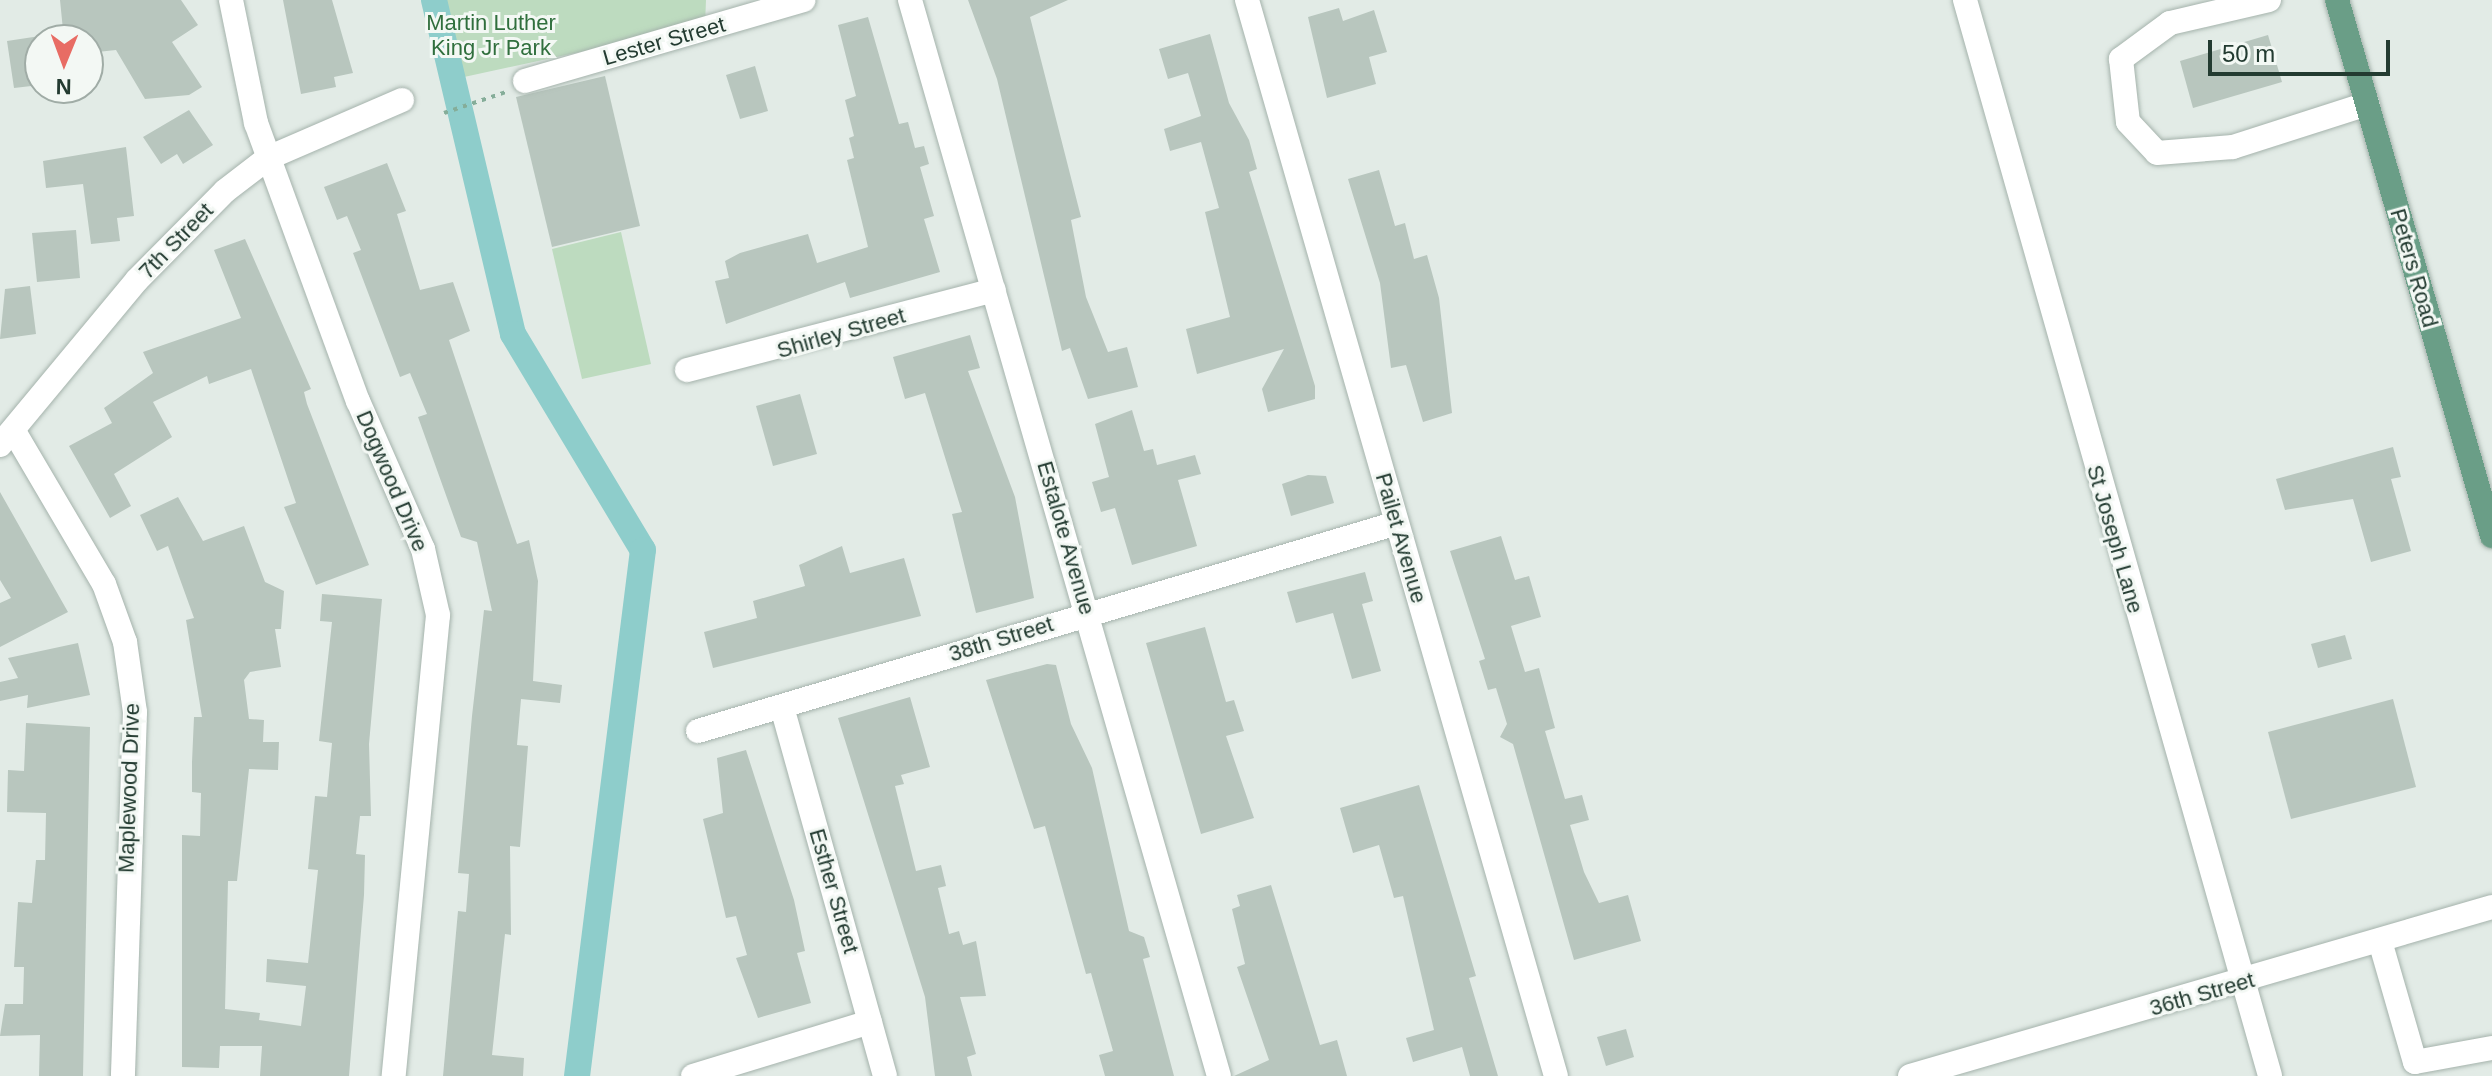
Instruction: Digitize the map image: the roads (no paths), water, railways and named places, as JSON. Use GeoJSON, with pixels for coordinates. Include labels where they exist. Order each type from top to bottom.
{"type":"FeatureCollection","features":[{"type":"Feature","properties":{"kind":"main road","name":"Peters Road"},"geometry":{"type":"LineString","coordinates":[[2337,0],[2492,536]]}},
{"type":"Feature","properties":{"kind":"street","name":"Dogwood Drive"},"geometry":{"type":"LineString","coordinates":[[231,0],[268,158],[423,549],[438,615],[394,1076]]}},
{"type":"Feature","properties":{"kind":"street","name":"Lester Street"},"geometry":{"type":"LineString","coordinates":[[525,81],[803,0]]}},
{"type":"Feature","properties":{"kind":"street","name":"Estalote Avenue"},"geometry":{"type":"LineString","coordinates":[[910,0],[1219,1076]]}},
{"type":"Feature","properties":{"kind":"street","name":"Pailet Avenue"},"geometry":{"type":"LineString","coordinates":[[1247,0],[1556,1076]]}},
{"type":"Feature","properties":{"kind":"street","name":"St Joseph Lane"},"geometry":{"type":"LineString","coordinates":[[1965,0],[2270,1076]]}},
{"type":"Feature","properties":{"kind":"street"},"geometry":{"type":"LineString","coordinates":[[2269,0],[2170,23],[2121,59],[2128,122],[2157,153],[2202,150],[2233,147],[2367,104]]}},
{"type":"Feature","properties":{"kind":"street","name":"7th Street"},"geometry":{"type":"LineString","coordinates":[[8,439],[137,280],[225,191],[268,158],[402,100]]}},
{"type":"Feature","properties":{"kind":"street","name":"Shirley Street"},"geometry":{"type":"LineString","coordinates":[[687,370],[994,290]]}},
{"type":"Feature","properties":{"kind":"street","name":"Maplewood Drive"},"geometry":{"type":"LineString","coordinates":[[8,439],[104,584],[125,642],[135,712],[123,1076]]}},
{"type":"Feature","properties":{"kind":"street","name":"38th Street"},"geometry":{"type":"LineString","coordinates":[[698,731],[1088,612],[1397,523]]}},
{"type":"Feature","properties":{"kind":"street","name":"Esther Street"},"geometry":{"type":"LineString","coordinates":[[782,707],[885,1076]]}},
{"type":"Feature","properties":{"kind":"street","name":"36th Street"},"geometry":{"type":"LineString","coordinates":[[1910,1076],[2244,982],[2492,907]]}},
{"type":"Feature","properties":{"kind":"street"},"geometry":{"type":"LineString","coordinates":[[2380,941],[2415,1062],[2492,1048]]}},
{"type":"Feature","properties":{"kind":"street"},"geometry":{"type":"LineString","coordinates":[[693,1076],[870,1022]]}},
{"type":"Feature","properties":{"kind":"waterway"},"geometry":{"type":"LineString","coordinates":[[434,0],[513,334],[643,550],[577,1076]]}},
{"type":"Feature","properties":{"kind":"park label","name":"Martin Luther King Jr Park"},"geometry":{"type":"Point","coordinates":[491,34]}}]}
